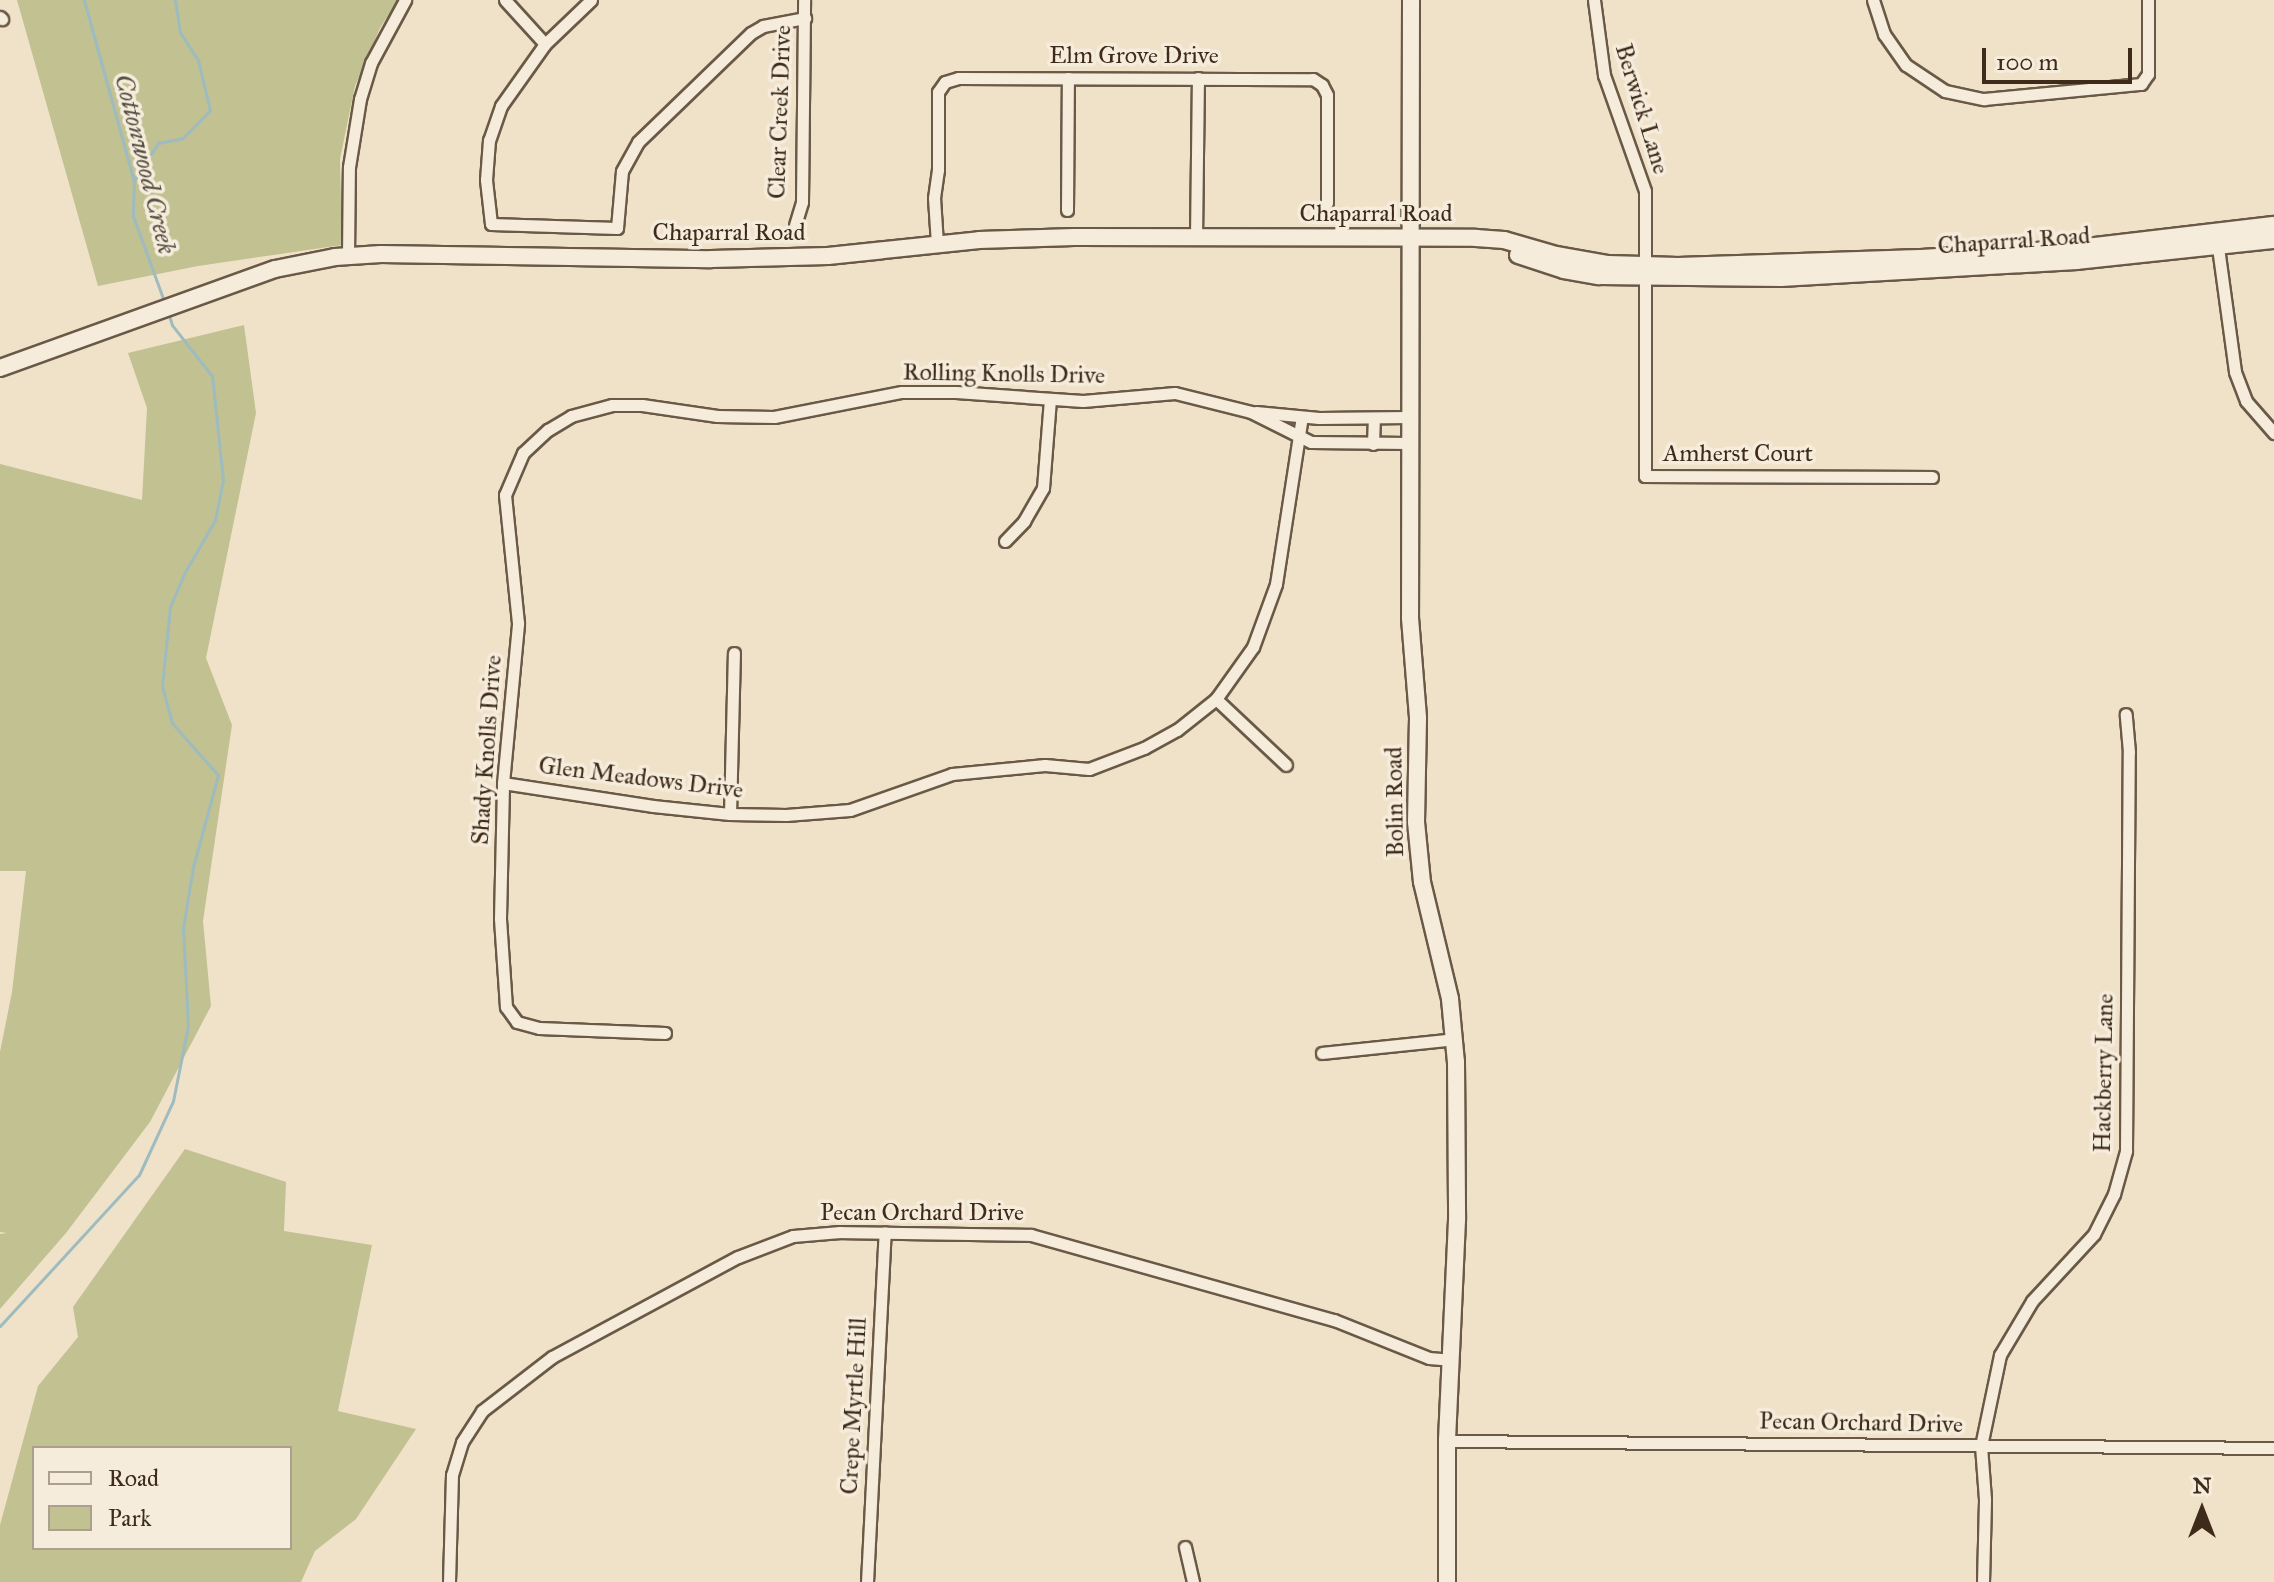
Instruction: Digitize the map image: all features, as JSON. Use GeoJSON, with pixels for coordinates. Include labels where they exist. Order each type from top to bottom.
{"type":"FeatureCollection","features":[{"type":"Feature","properties":{"kind":"main road","name":"Bolin Road"},"geometry":{"type":"LineString","coordinates":[[1411,0],[1410,618],[1418,718],[1417,843],[1425,900],[1450,999],[1455,1039],[1457,1207],[1447,1441],[1447,1582]]}},
{"type":"Feature","properties":{"kind":"main road","name":"Chaparral Road"},"geometry":{"type":"LineString","coordinates":[[2217,240],[2274,225]]}},
{"type":"Feature","properties":{"kind":"main road","name":"Chaparral Road"},"geometry":{"type":"LineString","coordinates":[[0,368],[287,266],[348,256],[711,259],[828,256],[937,244],[1074,237],[1476,238],[1504,240],[1556,255],[1647,272],[2217,240],[2274,240]]}},
{"type":"Feature","properties":{"kind":"street"},"geometry":{"type":"LineString","coordinates":[[348,256],[349,167],[360,99],[371,63],[405,0]]}},
{"type":"Feature","properties":{"kind":"street"},"geometry":{"type":"LineString","coordinates":[[505,0],[545,44]]}},
{"type":"Feature","properties":{"kind":"street"},"geometry":{"type":"LineString","coordinates":[[591,0],[545,44],[501,106],[489,140],[486,180],[491,224],[617,228],[622,171],[638,142],[751,33],[763,26],[805,18]]}},
{"type":"Feature","properties":{"kind":"street","name":"Clear Creek Drive"},"geometry":{"type":"LineString","coordinates":[[795,225],[802,202],[804,0]]}},
{"type":"Feature","properties":{"kind":"street","name":"Berwick Lane"},"geometry":{"type":"LineString","coordinates":[[1594,0],[1604,75],[1643,180],[1647,272]]}},
{"type":"Feature","properties":{"kind":"street"},"geometry":{"type":"LineString","coordinates":[[1873,0],[1884,34],[1901,59],[1927,81],[1962,96],[2015,97],[2136,86],[2145,81],[2148,0]]}},
{"type":"Feature","properties":{"kind":"street","name":"Elm Grove Drive"},"geometry":{"type":"LineString","coordinates":[[937,244],[934,198],[938,170],[938,92],[945,82],[958,78],[1307,78],[1322,85],[1327,95],[1327,203]]}},
{"type":"Feature","properties":{"kind":"street"},"geometry":{"type":"LineString","coordinates":[[1067,210],[1068,78]]}},
{"type":"Feature","properties":{"kind":"street"},"geometry":{"type":"LineString","coordinates":[[1196,238],[1198,78]]}},
{"type":"Feature","properties":{"kind":"street"},"geometry":{"type":"LineString","coordinates":[[2217,240],[2235,372],[2246,401],[2274,433]]}},
{"type":"Feature","properties":{"kind":"street","name":"Amherst Court"},"geometry":{"type":"LineString","coordinates":[[1647,272],[1645,476],[1932,477]]}},
{"type":"Feature","properties":{"kind":"street","name":"Rolling Knolls Drive"},"geometry":{"type":"LineString","coordinates":[[506,489],[514,468],[535,441],[571,416],[592,408],[642,405],[748,418],[812,411],[902,392],[1108,400],[1175,393],[1251,412],[1302,417],[1409,417]]}},
{"type":"Feature","properties":{"kind":"street"},"geometry":{"type":"LineString","coordinates":[[1005,541],[1024,521],[1043,488],[1050,399]]}},
{"type":"Feature","properties":{"kind":"street","name":"Rolling Knolls Drive"},"geometry":{"type":"LineString","coordinates":[[1251,412],[1311,442],[1409,443]]}},
{"type":"Feature","properties":{"kind":"street","name":"Glen Meadows Drive"},"geometry":{"type":"LineString","coordinates":[[503,783],[730,814],[850,810],[952,774],[1045,765],[1089,769],[1162,739],[1216,699],[1253,647],[1271,602],[1283,548],[1302,417]]}},
{"type":"Feature","properties":{"kind":"street"},"geometry":{"type":"LineString","coordinates":[[1373,444],[1374,418]]}},
{"type":"Feature","properties":{"kind":"street","name":"Shady Knolls Drive"},"geometry":{"type":"LineString","coordinates":[[506,489],[518,623],[503,783],[500,918],[504,995],[509,1014],[524,1025],[539,1028],[665,1033]]}},
{"type":"Feature","properties":{"kind":"street"},"geometry":{"type":"LineString","coordinates":[[730,814],[734,653]]}},
{"type":"Feature","properties":{"kind":"street"},"geometry":{"type":"LineString","coordinates":[[1216,699],[1286,765]]}},
{"type":"Feature","properties":{"kind":"street","name":"Hackberry Lane"},"geometry":{"type":"LineString","coordinates":[[1983,1582],[1985,1499],[1981,1446],[1992,1381],[2006,1341],[2032,1301],[2094,1234],[2114,1194],[2126,1151],[2129,752],[2126,714]]}},
{"type":"Feature","properties":{"kind":"street"},"geometry":{"type":"LineString","coordinates":[[1322,1053],[1455,1039]]}},
{"type":"Feature","properties":{"kind":"street","name":"Pecan Orchard Drive"},"geometry":{"type":"LineString","coordinates":[[449,1582],[448,1514],[454,1463],[474,1421],[501,1393],[552,1357],[770,1243],[823,1232],[1005,1232],[1043,1237],[1334,1320],[1429,1358],[1450,1360]]}},
{"type":"Feature","properties":{"kind":"street","name":"Crepe Myrtle Hill"},"geometry":{"type":"LineString","coordinates":[[867,1582],[885,1232]]}},
{"type":"Feature","properties":{"kind":"street","name":"Pecan Orchard Drive"},"geometry":{"type":"LineString","coordinates":[[1447,1441],[2274,1448]]}},
{"type":"Feature","properties":{"kind":"street"},"geometry":{"type":"LineString","coordinates":[[1185,1547],[1193,1582]]}},
{"type":"Feature","properties":{"kind":"green space"},"geometry":{"type":"Polygon","coordinates":[[[17,0],[398,0],[380,28],[355,86],[340,159],[342,245],[198,266],[98,286],[17,0]]]}},
{"type":"Feature","properties":{"kind":"green space"},"geometry":{"type":"Polygon","coordinates":[[[244,325],[256,413],[206,658],[232,725],[203,921],[211,1006],[150,1122],[66,1233],[0,1309],[0,1234],[7,1233],[0,1232],[0,1052],[12,992],[26,871],[0,871],[0,464],[142,500],[147,408],[128,353],[244,325]]]}},
{"type":"Feature","properties":{"kind":"green space"},"geometry":{"type":"Polygon","coordinates":[[[185,1149],[286,1182],[284,1231],[372,1245],[338,1411],[416,1429],[356,1519],[315,1551],[301,1582],[0,1582],[0,1525],[38,1386],[78,1337],[73,1307],[185,1149]]]}},
{"type":"Feature","properties":{"kind":"waterway","name":"Cottonwood Creek"},"geometry":{"type":"LineString","coordinates":[[84,0],[134,181],[133,216],[164,301]]}},
{"type":"Feature","properties":{"kind":"waterway"},"geometry":{"type":"LineString","coordinates":[[135,179],[158,143],[183,138],[210,110],[198,60],[180,32],[175,0]]}},
{"type":"Feature","properties":{"kind":"waterway","name":"Cottonwood Creek"},"geometry":{"type":"LineString","coordinates":[[0,1326],[139,1175],[173,1101],[188,1026],[183,928],[193,867],[218,775],[172,723],[162,686],[170,607],[185,572],[215,520],[223,480],[212,376],[172,325],[168,312]]}}]}
